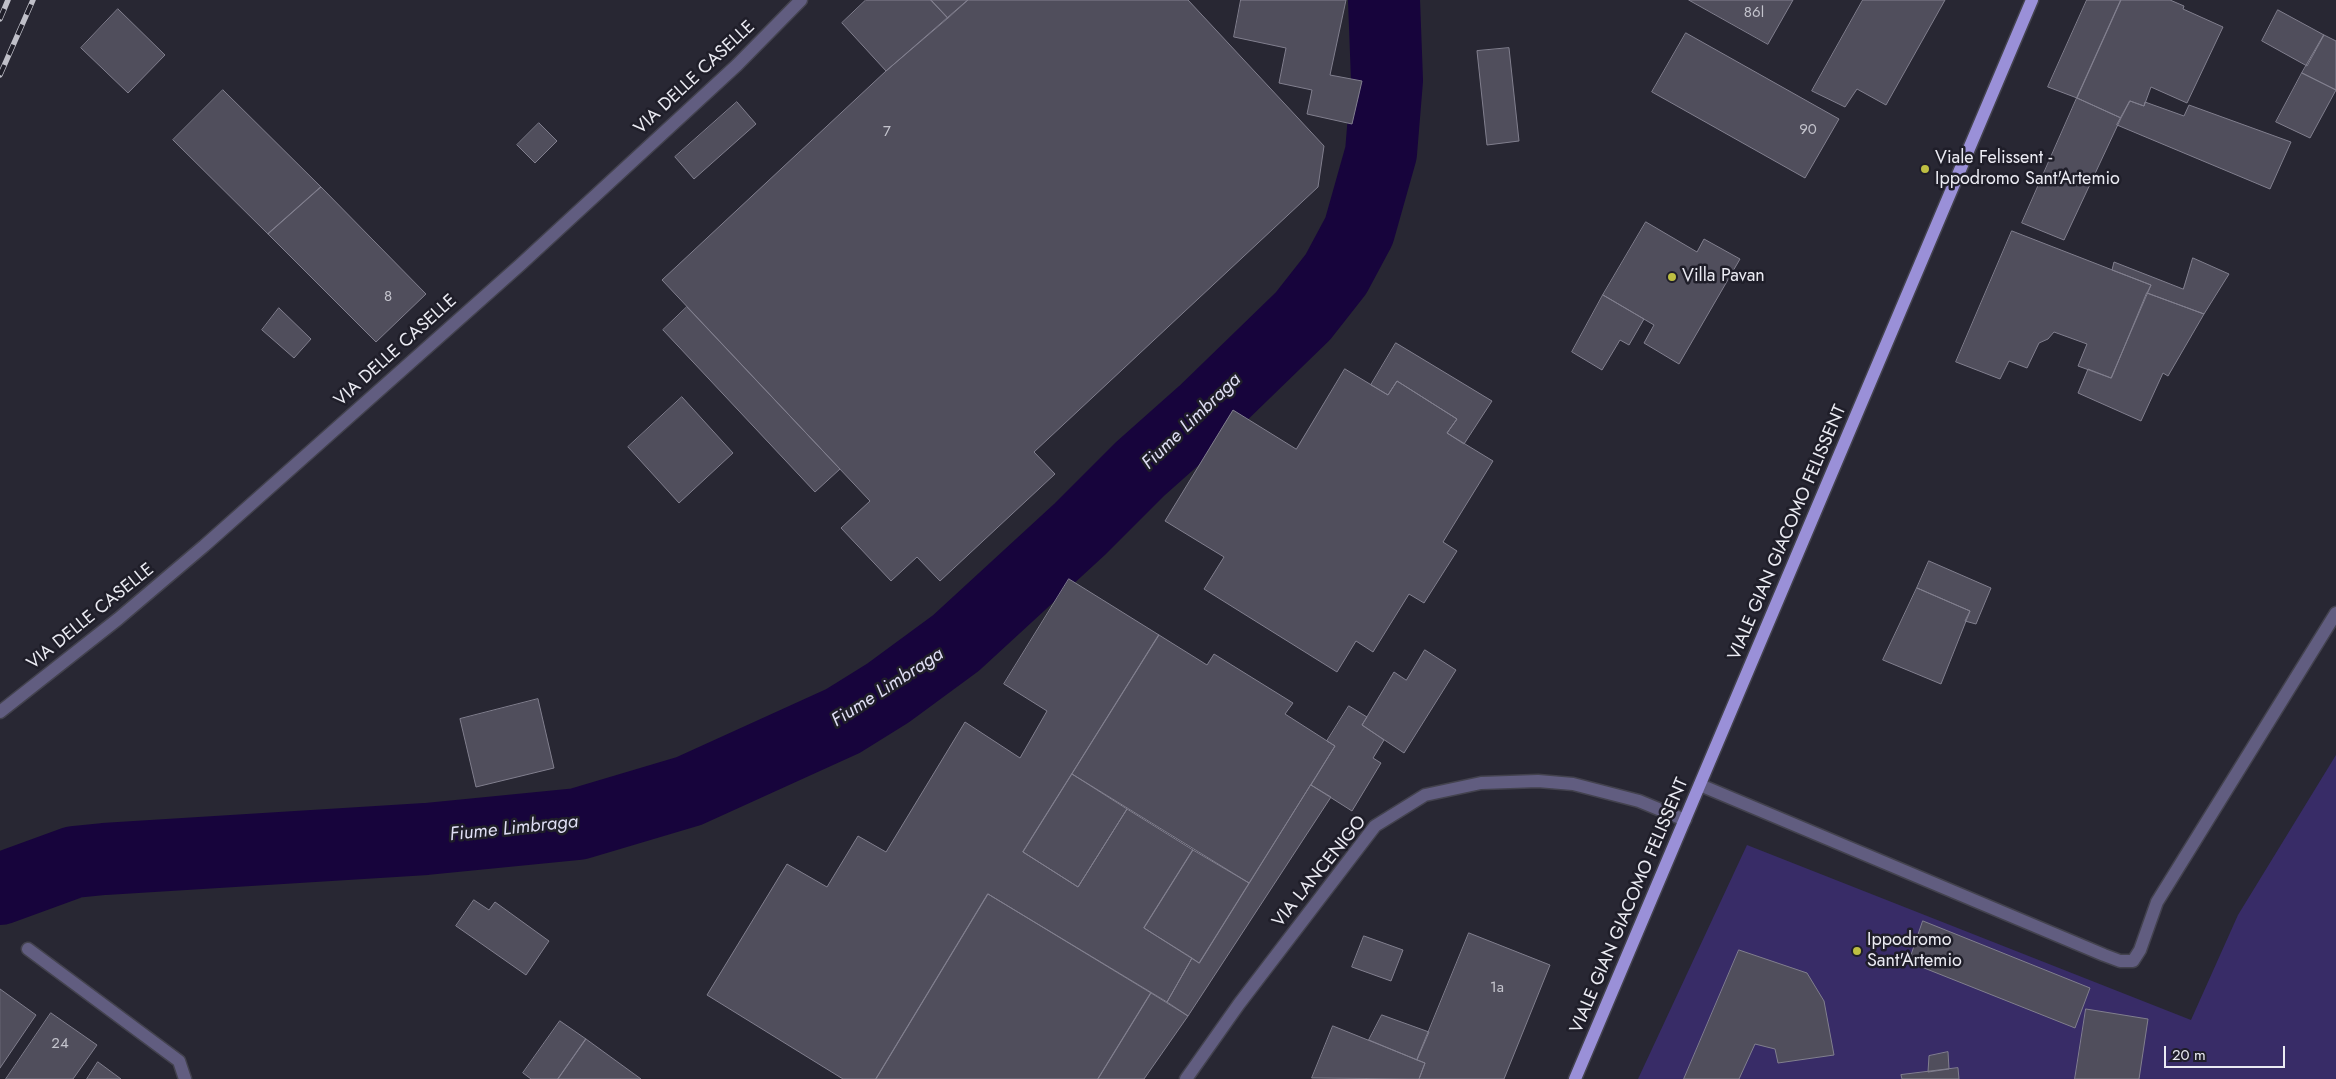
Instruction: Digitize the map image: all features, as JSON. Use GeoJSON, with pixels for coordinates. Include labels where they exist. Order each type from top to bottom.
{"type":"FeatureCollection","features":[{"type":"Feature","properties":{"kind":"main road","name":"VIALE GIAN GIACOMO FELISSENT"},"geometry":{"type":"LineString","coordinates":[[1575,1079],[2032,0]]}},
{"type":"Feature","properties":{"kind":"street","name":"VIA DELLE CASELLE"},"geometry":{"type":"LineString","coordinates":[[0,712],[118,619],[197,552],[520,265],[737,65],[801,0]]}},
{"type":"Feature","properties":{"kind":"street"},"geometry":{"type":"LineString","coordinates":[[1700,785],[2104,956],[2120,961],[2133,961],[2140,950],[2157,902],[2336,613]]}},
{"type":"Feature","properties":{"kind":"street","name":"VIA LANCENIGO"},"geometry":{"type":"LineString","coordinates":[[1186,1079],[1245,996],[1375,826],[1425,795],[1481,783],[1538,781],[1573,784],[1639,801],[1685,820]]}},
{"type":"Feature","properties":{"kind":"street"},"geometry":{"type":"LineString","coordinates":[[28,949],[179,1061],[185,1079]]}},
{"type":"Feature","properties":{"kind":"shaded area","name":"Ippodromo Sant'Artemio"},"geometry":{"type":"Polygon","coordinates":[[[2336,755],[2336,1079],[1638,1079],[1747,845],[2191,1020],[2238,915],[2336,755]]]}},
{"type":"Feature","properties":{"kind":"building"},"geometry":{"type":"Polygon","coordinates":[[[866,0],[931,0],[948,18],[886,71],[842,23],[866,0]]]}},
{"type":"Feature","properties":{"kind":"building"},"geometry":{"type":"Polygon","coordinates":[[[931,0],[968,0],[948,18],[931,0]]]}},
{"type":"Feature","properties":{"kind":"building"},"geometry":{"type":"Polygon","coordinates":[[[968,0],[1188,0],[1324,146],[1318,187],[1034,452],[1055,474],[940,581],[917,557],[891,581],[841,528],[870,501],[662,280],[886,71],[968,0]]]}},
{"type":"Feature","properties":{"kind":"building"},"geometry":{"type":"Polygon","coordinates":[[[1241,0],[1346,0],[1330,75],[1362,81],[1352,124],[1307,114],[1312,90],[1279,83],[1286,48],[1234,37],[1241,0]]]}},
{"type":"Feature","properties":{"kind":"building"},"geometry":{"type":"Polygon","coordinates":[[[1689,0],[1793,0],[1768,44],[1689,0]]]}},
{"type":"Feature","properties":{"kind":"building"},"geometry":{"type":"Polygon","coordinates":[[[1863,0],[1945,0],[1886,105],[1857,89],[1845,107],[1812,91],[1863,0]]]}},
{"type":"Feature","properties":{"kind":"building"},"geometry":{"type":"Polygon","coordinates":[[[2087,0],[2121,0],[2077,98],[2048,87],[2087,0]]]}},
{"type":"Feature","properties":{"kind":"building"},"geometry":{"type":"Polygon","coordinates":[[[2121,0],[2170,0],[2184,6],[2183,9],[2223,27],[2187,103],[2151,87],[2144,106],[2130,101],[2121,118],[2077,98],[2121,0]]]}},
{"type":"Feature","properties":{"kind":"building"},"geometry":{"type":"Polygon","coordinates":[[[118,9],[165,55],[128,93],[81,48],[118,9]]]}},
{"type":"Feature","properties":{"kind":"building"},"geometry":{"type":"Polygon","coordinates":[[[2278,10],[2324,35],[2307,66],[2262,41],[2278,10]]]}},
{"type":"Feature","properties":{"kind":"building"},"geometry":{"type":"Polygon","coordinates":[[[1686,33],[1839,119],[1805,178],[1652,92],[1686,33]]]}},
{"type":"Feature","properties":{"kind":"building"},"geometry":{"type":"Polygon","coordinates":[[[2324,35],[2336,41],[2336,90],[2302,73],[2324,35]]]}},
{"type":"Feature","properties":{"kind":"building"},"geometry":{"type":"Polygon","coordinates":[[[1509,48],[1519,141],[1487,145],[1477,51],[1509,48]]]}},
{"type":"Feature","properties":{"kind":"building"},"geometry":{"type":"Polygon","coordinates":[[[2302,73],[2336,90],[2310,138],[2276,122],[2302,73]]]}},
{"type":"Feature","properties":{"kind":"building"},"geometry":{"type":"Polygon","coordinates":[[[223,90],[321,187],[268,234],[173,140],[223,90]]]}},
{"type":"Feature","properties":{"kind":"building"},"geometry":{"type":"Polygon","coordinates":[[[2077,98],[2121,118],[2064,240],[2022,223],[2077,98]]]}},
{"type":"Feature","properties":{"kind":"building"},"geometry":{"type":"Polygon","coordinates":[[[2130,101],[2144,106],[2145,102],[2184,116],[2189,105],[2291,142],[2270,189],[2117,125],[2130,101]]]}},
{"type":"Feature","properties":{"kind":"building"},"geometry":{"type":"Polygon","coordinates":[[[737,102],[756,124],[694,179],[675,157],[737,102]]]}},
{"type":"Feature","properties":{"kind":"building"},"geometry":{"type":"Polygon","coordinates":[[[539,123],[557,141],[535,163],[517,145],[539,123]]]}},
{"type":"Feature","properties":{"kind":"building"},"geometry":{"type":"Polygon","coordinates":[[[321,187],[426,294],[376,342],[268,234],[321,187]]]}},
{"type":"Feature","properties":{"kind":"building","name":"Villa Pavan"},"geometry":{"type":"Polygon","coordinates":[[[1646,222],[1697,252],[1704,239],[1740,259],[1679,364],[1644,343],[1654,325],[1603,295],[1646,222]]]}},
{"type":"Feature","properties":{"kind":"building"},"geometry":{"type":"Polygon","coordinates":[[[2012,231],[2151,285],[2111,378],[2078,366],[2087,344],[2054,332],[2048,339],[2039,343],[2027,368],[2009,361],[2000,379],[1956,362],[2012,231]]]}},
{"type":"Feature","properties":{"kind":"building"},"geometry":{"type":"Polygon","coordinates":[[[2193,258],[2229,274],[2204,314],[2147,293],[2151,285],[2112,270],[2114,262],[2183,289],[2193,258]]]}},
{"type":"Feature","properties":{"kind":"building"},"geometry":{"type":"Polygon","coordinates":[[[2147,293],[2204,314],[2168,376],[2163,373],[2141,421],[2078,393],[2088,369],[2111,378],[2147,293]]]}},
{"type":"Feature","properties":{"kind":"building"},"geometry":{"type":"Polygon","coordinates":[[[1603,295],[1644,319],[1629,345],[1620,340],[1602,370],[1572,352],[1603,295]]]}},
{"type":"Feature","properties":{"kind":"building"},"geometry":{"type":"Polygon","coordinates":[[[687,307],[840,469],[815,492],[663,330],[687,307]]]}},
{"type":"Feature","properties":{"kind":"building"},"geometry":{"type":"Polygon","coordinates":[[[279,308],[311,339],[294,358],[262,330],[279,308]]]}},
{"type":"Feature","properties":{"kind":"building"},"geometry":{"type":"Polygon","coordinates":[[[1396,343],[1492,401],[1464,444],[1447,433],[1457,419],[1397,381],[1388,395],[1371,385],[1396,343]]]}},
{"type":"Feature","properties":{"kind":"building"},"geometry":{"type":"Polygon","coordinates":[[[1345,369],[1388,395],[1397,381],[1457,419],[1447,433],[1493,461],[1443,542],[1457,551],[1424,603],[1409,594],[1373,652],[1356,641],[1337,672],[1204,589],[1224,557],[1165,521],[1233,410],[1296,449],[1345,369]]]}},
{"type":"Feature","properties":{"kind":"building"},"geometry":{"type":"Polygon","coordinates":[[[682,397],[733,453],[679,503],[628,447],[682,397]]]}},
{"type":"Feature","properties":{"kind":"building"},"geometry":{"type":"Polygon","coordinates":[[[1929,561],[1991,588],[1976,624],[1965,621],[1970,611],[1917,588],[1929,561]]]}},
{"type":"Feature","properties":{"kind":"building"},"geometry":{"type":"Polygon","coordinates":[[[1069,579],[1159,635],[1023,852],[1078,887],[1127,809],[1193,850],[1144,928],[1192,958],[1167,1002],[988,894],[876,1079],[843,1079],[707,995],[787,864],[827,887],[858,836],[886,852],[965,722],[1020,758],[1047,711],[1004,684],[1069,579]]]}},
{"type":"Feature","properties":{"kind":"building"},"geometry":{"type":"Polygon","coordinates":[[[1917,588],[1970,611],[1941,684],[1883,660],[1917,588]]]}},
{"type":"Feature","properties":{"kind":"building"},"geometry":{"type":"Polygon","coordinates":[[[1159,635],[1207,665],[1214,654],[1293,703],[1285,714],[1335,746],[1249,883],[1072,774],[1159,635]]]}},
{"type":"Feature","properties":{"kind":"building"},"geometry":{"type":"Polygon","coordinates":[[[1425,650],[1456,670],[1404,753],[1362,725],[1394,672],[1406,680],[1425,650]]]}},
{"type":"Feature","properties":{"kind":"building"},"geometry":{"type":"Polygon","coordinates":[[[538,699],[554,768],[476,787],[460,719],[538,699]]]}},
{"type":"Feature","properties":{"kind":"building"},"geometry":{"type":"Polygon","coordinates":[[[1349,706],[1367,717],[1362,725],[1384,740],[1373,758],[1381,763],[1352,811],[1311,785],[1335,746],[1327,741],[1349,706]]]}},
{"type":"Feature","properties":{"kind":"building"},"geometry":{"type":"Polygon","coordinates":[[[1072,774],[1127,809],[1078,887],[1023,852],[1072,774]]]}},
{"type":"Feature","properties":{"kind":"building"},"geometry":{"type":"Polygon","coordinates":[[[1311,785],[1331,797],[1188,1016],[1167,1002],[1192,958],[1199,963],[1311,785]]]}},
{"type":"Feature","properties":{"kind":"building"},"geometry":{"type":"Polygon","coordinates":[[[1193,850],[1249,883],[1199,963],[1144,928],[1193,850]]]}},
{"type":"Feature","properties":{"kind":"building"},"geometry":{"type":"Polygon","coordinates":[[[988,894],[1151,993],[1098,1079],[876,1079],[988,894]]]}},
{"type":"Feature","properties":{"kind":"building"},"geometry":{"type":"Polygon","coordinates":[[[474,900],[489,910],[495,902],[549,941],[526,975],[456,926],[474,900]]]}},
{"type":"Feature","properties":{"kind":"building"},"geometry":{"type":"Polygon","coordinates":[[[1923,921],[2090,988],[2075,1028],[1909,962],[1923,921]]]}},
{"type":"Feature","properties":{"kind":"building"},"geometry":{"type":"Polygon","coordinates":[[[1469,933],[1550,965],[1504,1079],[1419,1079],[1425,1063],[1417,1060],[1469,933]]]}},
{"type":"Feature","properties":{"kind":"building"},"geometry":{"type":"Polygon","coordinates":[[[1364,936],[1403,950],[1391,981],[1352,967],[1364,936]]]}},
{"type":"Feature","properties":{"kind":"building"},"geometry":{"type":"Polygon","coordinates":[[[1739,950],[1807,973],[1824,1001],[1834,1055],[1778,1063],[1775,1049],[1755,1044],[1739,1079],[1684,1079],[1739,950]]]}},
{"type":"Feature","properties":{"kind":"building"},"geometry":{"type":"Polygon","coordinates":[[[0,989],[36,1015],[0,1068],[0,989]]]}},
{"type":"Feature","properties":{"kind":"building"},"geometry":{"type":"Polygon","coordinates":[[[1151,993],[1188,1016],[1144,1079],[1098,1079],[1151,993]]]}},
{"type":"Feature","properties":{"kind":"building"},"geometry":{"type":"Polygon","coordinates":[[[2086,1009],[2148,1019],[2139,1079],[2075,1079],[2086,1009]]]}},
{"type":"Feature","properties":{"kind":"building"},"geometry":{"type":"Polygon","coordinates":[[[51,1013],[97,1045],[73,1079],[6,1079],[51,1013]]]}},
{"type":"Feature","properties":{"kind":"building"},"geometry":{"type":"Polygon","coordinates":[[[1382,1015],[1429,1032],[1417,1060],[1369,1040],[1382,1015]]]}},
{"type":"Feature","properties":{"kind":"building"},"geometry":{"type":"Polygon","coordinates":[[[560,1021],[586,1039],[558,1079],[531,1079],[523,1073],[560,1021]]]}},
{"type":"Feature","properties":{"kind":"building"},"geometry":{"type":"Polygon","coordinates":[[[1333,1026],[1425,1063],[1419,1079],[1312,1078],[1333,1026]]]}},
{"type":"Feature","properties":{"kind":"building"},"geometry":{"type":"Polygon","coordinates":[[[586,1039],[641,1079],[558,1079],[586,1039]]]}},
{"type":"Feature","properties":{"kind":"building"},"geometry":{"type":"Polygon","coordinates":[[[1948,1052],[1949,1069],[1928,1072],[1929,1056],[1948,1052]]]}},
{"type":"Feature","properties":{"kind":"building"},"geometry":{"type":"Polygon","coordinates":[[[98,1062],[121,1079],[87,1079],[98,1062]]]}},
{"type":"Feature","properties":{"kind":"building"},"geometry":{"type":"Polygon","coordinates":[[[1958,1068],[1959,1079],[1902,1079],[1901,1075],[1958,1068]]]}},
{"type":"Feature","properties":{"kind":"waterway","name":"Fiume Limbraga"},"geometry":{"type":"LineString","coordinates":[[0,889],[74,862],[426,839],[578,824],[689,791],[843,721],[888,693],[956,643],[1080,529],[1140,469],[1203,413],[1303,316],[1336,274],[1359,231],[1381,153],[1387,80],[1384,0]]}},
{"type":"Feature","properties":{"kind":"railway"},"geometry":{"type":"LineString","coordinates":[[0,19],[8,0]]}},
{"type":"Feature","properties":{"kind":"railway"},"geometry":{"type":"LineString","coordinates":[[0,75],[33,0]]}},
{"type":"Feature","properties":{"kind":"place","name":"Viale Felissent - Ippodromo Sant'Artemio"},"geometry":{"type":"Point","coordinates":[1925,169]}},
{"type":"Feature","properties":{"kind":"place","name":"Villa Pavan"},"geometry":{"type":"Point","coordinates":[1672,277]}},
{"type":"Feature","properties":{"kind":"place","name":"Ippodromo Sant'Artemio"},"geometry":{"type":"Point","coordinates":[1857,951]}}]}
